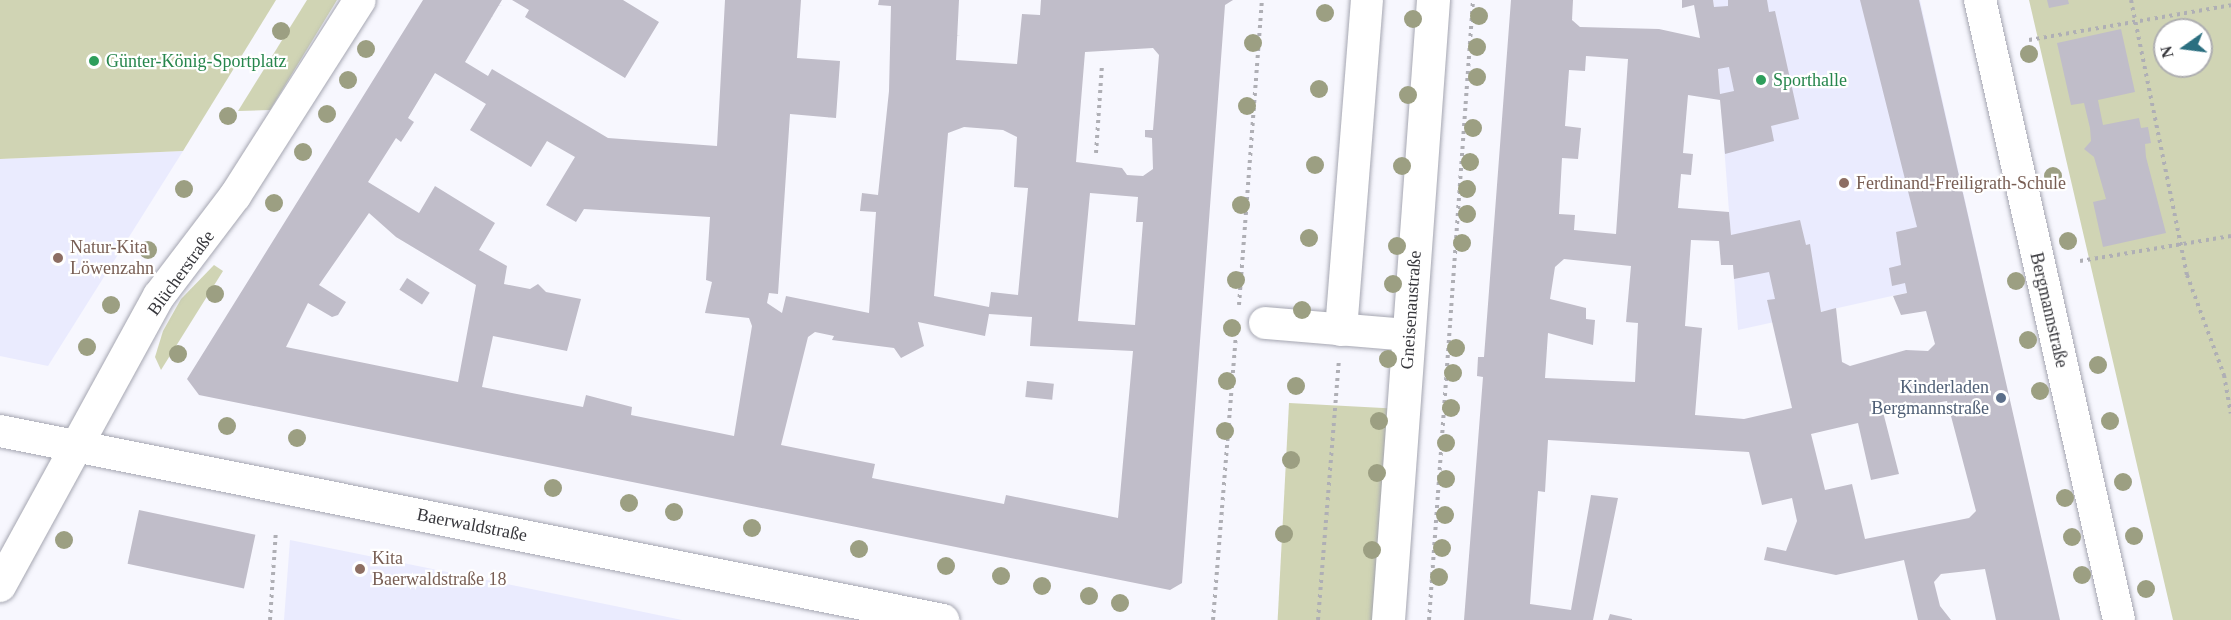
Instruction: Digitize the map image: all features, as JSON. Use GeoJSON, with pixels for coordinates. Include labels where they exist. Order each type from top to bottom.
{"type":"FeatureCollection","features":[{"type":"Feature","properties":{"kind":"main road","name":"Gneisenaustraße"},"geometry":{"type":"LineString","coordinates":[[1388,620],[1433,0]]}},
{"type":"Feature","properties":{"kind":"street","name":"Blücherstraße"},"geometry":{"type":"LineString","coordinates":[[0,586],[80,446],[159,296],[235,196],[360,0]]}},
{"type":"Feature","properties":{"kind":"street"},"geometry":{"type":"LineString","coordinates":[[1341,330],[1367,0]]}},
{"type":"Feature","properties":{"kind":"street","name":"Bergmannstraße"},"geometry":{"type":"LineString","coordinates":[[1980,0],[2119,620]]}},
{"type":"Feature","properties":{"kind":"street"},"geometry":{"type":"LineString","coordinates":[[1246,324],[1409,335]]}},
{"type":"Feature","properties":{"kind":"street","name":"Baerwaldstraße"},"geometry":{"type":"LineString","coordinates":[[0,431],[943,620]]}},
{"type":"Feature","properties":{"kind":"path"},"geometry":{"type":"LineString","coordinates":[[1213,620],[1246,324],[1262,0]]}},
{"type":"Feature","properties":{"kind":"path"},"geometry":{"type":"LineString","coordinates":[[1429,620],[1473,0]]}},
{"type":"Feature","properties":{"kind":"path"},"geometry":{"type":"LineString","coordinates":[[2131,0],[2182,243],[2231,413]]}},
{"type":"Feature","properties":{"kind":"path"},"geometry":{"type":"LineString","coordinates":[[2029,40],[2136,19],[2231,5]]}},
{"type":"Feature","properties":{"kind":"path"},"geometry":{"type":"LineString","coordinates":[[1096,153],[1102,64]]}},
{"type":"Feature","properties":{"kind":"path"},"geometry":{"type":"LineString","coordinates":[[2080,261],[2231,236]]}},
{"type":"Feature","properties":{"kind":"path"},"geometry":{"type":"LineString","coordinates":[[1318,620],[1341,330]]}},
{"type":"Feature","properties":{"kind":"path"},"geometry":{"type":"LineString","coordinates":[[270,620],[276,531]]}},
{"type":"Feature","properties":{"kind":"shaded area","name":"Ferdinand-Freiligrath-Schule"},"geometry":{"type":"Polygon","coordinates":[[[1713,0],[1920,0],[1982,276],[1738,330],[1713,0]]]}},
{"type":"Feature","properties":{"kind":"shaded area","name":"Natur-Kita Löwenzahn"},"geometry":{"type":"Polygon","coordinates":[[[183,151],[48,366],[0,356],[0,159],[183,151]]]}},
{"type":"Feature","properties":{"kind":"shaded area","name":"Kita Baerwaldstraße 18"},"geometry":{"type":"Polygon","coordinates":[[[290,540],[610,605],[682,620],[284,620],[290,540]]]}},
{"type":"Feature","properties":{"kind":"green space","name":"Günter-König-Sportplatz"},"geometry":{"type":"Polygon","coordinates":[[[0,0],[276,0],[183,151],[0,159],[0,0]]]}},
{"type":"Feature","properties":{"kind":"green space"},"geometry":{"type":"Polygon","coordinates":[[[307,0],[337,0],[270,110],[238,111],[307,0]]]}},
{"type":"Feature","properties":{"kind":"green space"},"geometry":{"type":"Polygon","coordinates":[[[2029,0],[2231,0],[2231,620],[2173,620],[2029,0]]]}},
{"type":"Feature","properties":{"kind":"green space"},"geometry":{"type":"Polygon","coordinates":[[[214,265],[223,271],[161,370],[155,357],[163,331],[181,299],[214,265]]]}},
{"type":"Feature","properties":{"kind":"green space"},"geometry":{"type":"Polygon","coordinates":[[[1289,403],[1388,408],[1377,620],[1278,620],[1289,403]]]}},
{"type":"Feature","properties":{"kind":"building"},"geometry":{"type":"Polygon","coordinates":[[[423,0],[502,0],[465,62],[488,76],[492,69],[608,138],[717,146],[725,0],[801,0],[797,58],[840,61],[836,118],[790,114],[778,294],[769,293],[767,303],[782,313],[786,296],[869,313],[876,212],[860,211],[862,193],[878,195],[889,91],[891,6],[878,5],[879,0],[959,0],[956,60],[1017,64],[1022,14],[1040,15],[1041,0],[1233,0],[1225,5],[1182,583],[1170,590],[199,395],[187,379],[423,0]],[[1153,48],[1085,52],[1076,162],[1122,168],[1127,175],[1143,176],[1153,169],[1152,138],[1145,137],[1145,130],[1153,130],[1159,55],[1153,48]],[[435,73],[408,118],[414,122],[401,142],[396,138],[368,182],[419,213],[435,186],[495,223],[479,250],[507,266],[504,284],[530,289],[538,284],[546,292],[581,299],[567,351],[493,336],[482,387],[583,407],[586,395],[632,407],[631,415],[734,436],[752,326],[749,318],[705,313],[712,282],[706,280],[710,217],[584,209],[576,222],[546,205],[575,157],[547,141],[531,167],[470,130],[486,104],[435,73]],[[964,127],[948,133],[934,296],[989,307],[991,292],[1018,295],[1028,188],[1014,187],[1017,137],[1003,130],[964,127]],[[1090,193],[1078,321],[1135,325],[1143,222],[1136,222],[1138,197],[1090,193]],[[369,213],[319,285],[346,302],[338,315],[332,317],[308,303],[286,347],[458,382],[476,285],[396,237],[369,213]],[[989,314],[985,336],[918,322],[924,346],[901,358],[894,348],[832,340],[834,336],[815,332],[808,337],[781,445],[875,464],[872,478],[1004,504],[1006,495],[1118,518],[1133,351],[1030,346],[1032,317],[989,314]]]}},
{"type":"Feature","properties":{"kind":"building"},"geometry":{"type":"Polygon","coordinates":[[[512,0],[623,0],[659,22],[625,78],[525,17],[529,10],[512,0]]]}},
{"type":"Feature","properties":{"kind":"building"},"geometry":{"type":"Polygon","coordinates":[[[1511,0],[1573,0],[1572,20],[1580,27],[1659,29],[1700,38],[1694,5],[1682,8],[1682,0],[1713,0],[1714,7],[1728,6],[1728,0],[1767,0],[1769,12],[1775,11],[1799,119],[1771,126],[1774,141],[1725,154],[1720,100],[1688,95],[1683,153],[1693,154],[1691,175],[1681,174],[1678,208],[1729,212],[1731,235],[1800,220],[1806,245],[1810,244],[1821,312],[1836,308],[1842,362],[1850,366],[1906,350],[1928,351],[1935,344],[1926,311],[1901,315],[1893,296],[1907,293],[1905,283],[1892,286],[1889,268],[1901,265],[1896,232],[1917,227],[1860,0],[1919,0],[2060,620],[1996,620],[1985,569],[1941,574],[1934,582],[1940,606],[1951,620],[1918,620],[1904,560],[1836,575],[1764,560],[1767,547],[1786,551],[1797,521],[1792,498],[1762,505],[1749,452],[1548,440],[1545,492],[1538,491],[1530,604],[1571,610],[1591,495],[1618,498],[1593,620],[1464,620],[1483,377],[1477,376],[1478,357],[1484,357],[1511,0]],[[1586,56],[1585,71],[1569,70],[1565,126],[1581,128],[1578,159],[1562,158],[1559,214],[1575,215],[1574,230],[1616,234],[1628,59],[1586,56]],[[1729,67],[1718,69],[1720,94],[1734,91],[1729,67]],[[1691,240],[1685,326],[1702,328],[1695,415],[1744,419],[1792,408],[1767,300],[1775,299],[1769,272],[1734,279],[1733,265],[1721,265],[1719,241],[1691,240]],[[1564,259],[1555,267],[1550,299],[1586,308],[1586,319],[1595,320],[1593,345],[1548,333],[1545,378],[1635,382],[1638,323],[1626,322],[1631,266],[1564,259]],[[1947,401],[1883,412],[1899,474],[1871,480],[1858,423],[1811,434],[1825,490],[1852,484],[1865,539],[1969,518],[1976,511],[1947,401]]]}},
{"type":"Feature","properties":{"kind":"building"},"geometry":{"type":"Polygon","coordinates":[[[2047,0],[2068,0],[2069,4],[2049,8],[2047,0]]]}},
{"type":"Feature","properties":{"kind":"building"},"geometry":{"type":"Polygon","coordinates":[[[2121,29],[2135,92],[2098,100],[2103,125],[2139,118],[2141,128],[2148,127],[2151,143],[2145,144],[2146,157],[2166,233],[2103,247],[2093,202],[2106,199],[2094,157],[2084,149],[2091,141],[2090,128],[2084,103],[2071,105],[2057,43],[2121,29]]]}},
{"type":"Feature","properties":{"kind":"building"},"geometry":{"type":"Polygon","coordinates":[[[407,278],[430,293],[422,304],[399,290],[407,278]]]}},
{"type":"Feature","properties":{"kind":"building"},"geometry":{"type":"Polygon","coordinates":[[[1027,381],[1054,384],[1052,400],[1025,397],[1027,381]]]}},
{"type":"Feature","properties":{"kind":"building"},"geometry":{"type":"Polygon","coordinates":[[[139,510],[255,535],[244,589],[128,564],[139,510]]]}},
{"type":"Feature","properties":{"kind":"building"},"geometry":{"type":"Polygon","coordinates":[[[1610,614],[1632,619],[1632,620],[1608,620],[1610,614]]]}},
{"type":"Feature","properties":{"kind":"place","name":"Günter-König-Sportplatz"},"geometry":{"type":"Point","coordinates":[94,61]}},
{"type":"Feature","properties":{"kind":"place","name":"Sporthalle"},"geometry":{"type":"Point","coordinates":[1761,80]}},
{"type":"Feature","properties":{"kind":"place","name":"Ferdinand-Freiligrath-Schule"},"geometry":{"type":"Point","coordinates":[1844,183]}},
{"type":"Feature","properties":{"kind":"place","name":"Natur-Kita Löwenzahn"},"geometry":{"type":"Point","coordinates":[58,258]}},
{"type":"Feature","properties":{"kind":"place","name":"Kinderladen Bergmannstraße"},"geometry":{"type":"Point","coordinates":[2001,398]}},
{"type":"Feature","properties":{"kind":"place","name":"Kita Baerwaldstraße 18"},"geometry":{"type":"Point","coordinates":[360,569]}}]}
